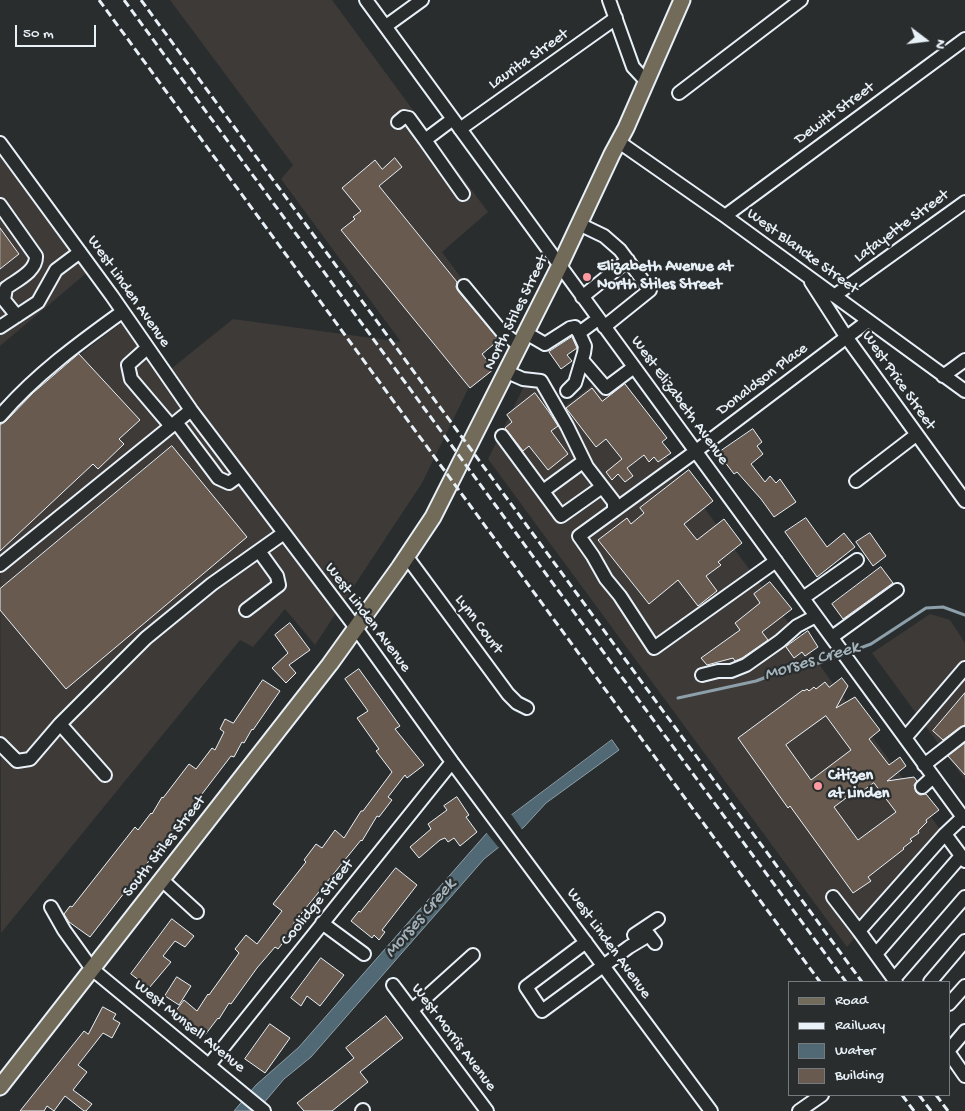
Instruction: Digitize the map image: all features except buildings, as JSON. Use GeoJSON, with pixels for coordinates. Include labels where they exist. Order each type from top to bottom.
{"type":"FeatureCollection","features":[{"type":"Feature","properties":{"kind":"main road","name":"North Stiles Street"},"geometry":{"type":"LineString","coordinates":[[356,628],[433,517],[560,267],[619,142],[682,0]]}},
{"type":"Feature","properties":{"kind":"main road","name":"South Stiles Street"},"geometry":{"type":"LineString","coordinates":[[0,1087],[356,628]]}},
{"type":"Feature","properties":{"kind":"street","name":"West Elizabeth Avenue"},"geometry":{"type":"LineString","coordinates":[[366,0],[924,765],[963,815]]}},
{"type":"Feature","properties":{"kind":"street"},"geometry":{"type":"LineString","coordinates":[[386,26],[422,0]]}},
{"type":"Feature","properties":{"kind":"street"},"geometry":{"type":"LineString","coordinates":[[610,0],[633,67],[646,80]]}},
{"type":"Feature","properties":{"kind":"street"},"geometry":{"type":"LineString","coordinates":[[679,93],[801,0]]}},
{"type":"Feature","properties":{"kind":"street","name":"Laurita Street"},"geometry":{"type":"LineString","coordinates":[[425,140],[456,124],[616,18]]}},
{"type":"Feature","properties":{"kind":"street","name":"Dewitt Street"},"geometry":{"type":"LineString","coordinates":[[725,216],[965,39]]}},
{"type":"Feature","properties":{"kind":"street"},"geometry":{"type":"LineString","coordinates":[[398,122],[404,117],[409,118],[463,194]]}},
{"type":"Feature","properties":{"kind":"street","name":"West Blancke Street"},"geometry":{"type":"LineString","coordinates":[[619,142],[725,216],[965,391]]}},
{"type":"Feature","properties":{"kind":"street","name":"West Linden Avenue"},"geometry":{"type":"LineString","coordinates":[[0,143],[80,252],[191,410],[356,628],[452,762],[711,1111]]}},
{"type":"Feature","properties":{"kind":"street","name":"Lafayette Street"},"geometry":{"type":"LineString","coordinates":[[834,296],[965,202]]}},
{"type":"Feature","properties":{"kind":"street"},"geometry":{"type":"LineString","coordinates":[[0,205],[36,256],[35,264],[28,273],[6,288],[4,300],[17,316]]}},
{"type":"Feature","properties":{"kind":"street"},"geometry":{"type":"LineString","coordinates":[[579,224],[604,236],[620,250],[650,290],[601,323],[580,333]]}},
{"type":"Feature","properties":{"kind":"street"},"geometry":{"type":"LineString","coordinates":[[0,327],[38,302],[56,270],[80,252]]}},
{"type":"Feature","properties":{"kind":"street"},"geometry":{"type":"LineString","coordinates":[[582,297],[628,260]]}},
{"type":"Feature","properties":{"kind":"street","name":"West Price Street"},"geometry":{"type":"LineString","coordinates":[[807,276],[847,338],[965,502]]}},
{"type":"Feature","properties":{"kind":"street"},"geometry":{"type":"LineString","coordinates":[[464,286],[502,332],[545,344],[570,328],[575,327],[580,333],[585,346],[575,383],[567,392]]}},
{"type":"Feature","properties":{"kind":"street"},"geometry":{"type":"LineString","coordinates":[[0,416],[17,396],[71,349],[122,312]]}},
{"type":"Feature","properties":{"kind":"street","name":"Donaldson Place"},"geometry":{"type":"LineString","coordinates":[[776,561],[654,648],[579,536],[696,451],[868,321]]}},
{"type":"Feature","properties":{"kind":"street"},"geometry":{"type":"LineString","coordinates":[[146,348],[128,365],[131,379],[174,424],[218,478],[230,483],[240,475]]}},
{"type":"Feature","properties":{"kind":"street"},"geometry":{"type":"LineString","coordinates":[[582,360],[606,388],[634,368]]}},
{"type":"Feature","properties":{"kind":"street"},"geometry":{"type":"LineString","coordinates":[[944,376],[965,360]]}},
{"type":"Feature","properties":{"kind":"street"},"geometry":{"type":"LineString","coordinates":[[507,372],[523,379],[541,381],[567,426],[584,462],[614,502],[614,510]]}},
{"type":"Feature","properties":{"kind":"street"},"geometry":{"type":"LineString","coordinates":[[0,565],[191,410]]}},
{"type":"Feature","properties":{"kind":"street"},"geometry":{"type":"LineString","coordinates":[[856,481],[916,435]]}},
{"type":"Feature","properties":{"kind":"street"},"geometry":{"type":"LineString","coordinates":[[502,436],[561,516],[602,486]]}},
{"type":"Feature","properties":{"kind":"street"},"geometry":{"type":"LineString","coordinates":[[542,491],[584,462]]}},
{"type":"Feature","properties":{"kind":"street"},"geometry":{"type":"LineString","coordinates":[[0,744],[17,761],[30,759],[60,724],[146,638],[212,584],[284,534]]}},
{"type":"Feature","properties":{"kind":"street"},"geometry":{"type":"LineString","coordinates":[[246,610],[279,585],[276,576],[260,550]]}},
{"type":"Feature","properties":{"kind":"street","name":"Lynn Court"},"geometry":{"type":"LineString","coordinates":[[407,557],[508,694],[517,703],[527,708]]}},
{"type":"Feature","properties":{"kind":"street"},"geometry":{"type":"LineString","coordinates":[[804,598],[858,560]]}},
{"type":"Feature","properties":{"kind":"street"},"geometry":{"type":"LineString","coordinates":[[835,642],[897,590]]}},
{"type":"Feature","properties":{"kind":"street"},"geometry":{"type":"LineString","coordinates":[[702,675],[731,671],[746,665],[780,641],[797,626],[816,616]]}},
{"type":"Feature","properties":{"kind":"street"},"geometry":{"type":"LineString","coordinates":[[905,738],[965,668]]}},
{"type":"Feature","properties":{"kind":"street"},"geometry":{"type":"LineString","coordinates":[[60,724],[106,775]]}},
{"type":"Feature","properties":{"kind":"street"},"geometry":{"type":"LineString","coordinates":[[924,765],[965,734]]}},
{"type":"Feature","properties":{"kind":"street","name":"Coolidge Street"},"geometry":{"type":"LineString","coordinates":[[209,1065],[452,762]]}},
{"type":"Feature","properties":{"kind":"street"},"geometry":{"type":"LineString","coordinates":[[922,787],[933,777]]}},
{"type":"Feature","properties":{"kind":"street"},"geometry":{"type":"LineString","coordinates":[[859,931],[963,815]]}},
{"type":"Feature","properties":{"kind":"street"},"geometry":{"type":"LineString","coordinates":[[876,954],[963,858],[945,834]]}},
{"type":"Feature","properties":{"kind":"street"},"geometry":{"type":"LineString","coordinates":[[162,880],[197,912]]}},
{"type":"Feature","properties":{"kind":"street"},"geometry":{"type":"LineString","coordinates":[[833,897],[895,980],[965,898]]}},
{"type":"Feature","properties":{"kind":"street","name":"West Munsell Avenue"},"geometry":{"type":"LineString","coordinates":[[52,907],[64,930],[92,969],[263,1110]]}},
{"type":"Feature","properties":{"kind":"street"},"geometry":{"type":"LineString","coordinates":[[586,942],[526,987],[542,1011],[658,919]]}},
{"type":"Feature","properties":{"kind":"street"},"geometry":{"type":"LineString","coordinates":[[322,923],[364,954]]}},
{"type":"Feature","properties":{"kind":"street"},"geometry":{"type":"LineString","coordinates":[[602,963],[649,935],[655,943]]}},
{"type":"Feature","properties":{"kind":"street"},"geometry":{"type":"LineString","coordinates":[[931,981],[965,941]]}},
{"type":"Feature","properties":{"kind":"street"},"geometry":{"type":"LineString","coordinates":[[412,1010],[473,955]]}},
{"type":"Feature","properties":{"kind":"street","name":"West Morris Avenue"},"geometry":{"type":"LineString","coordinates":[[393,985],[486,1111]]}},
{"type":"Feature","properties":{"kind":"street"},"geometry":{"type":"LineString","coordinates":[[950,1003],[965,986]]}},
{"type":"Feature","properties":{"kind":"street"},"geometry":{"type":"LineString","coordinates":[[950,1051],[965,1031]]}},
{"type":"Feature","properties":{"kind":"street"},"geometry":{"type":"LineString","coordinates":[[950,1054],[965,1076]]}},
{"type":"Feature","properties":{"kind":"street"},"geometry":{"type":"LineString","coordinates":[[799,1111],[821,1096]]}},
{"type":"Feature","properties":{"kind":"shaded area"},"geometry":{"type":"Polygon","coordinates":[[[170,0],[332,0],[488,212],[442,252],[498,328],[422,483],[315,645],[285,609],[253,647],[240,640],[1,933],[0,419],[5,413],[121,323],[161,377],[233,319],[401,342],[281,179],[293,165],[170,0]]]}},
{"type":"Feature","properties":{"kind":"shaded area"},"geometry":{"type":"Polygon","coordinates":[[[0,146],[90,270],[0,346],[0,146]]]}},
{"type":"Feature","properties":{"kind":"shaded area"},"geometry":{"type":"Polygon","coordinates":[[[531,372],[560,410],[606,374],[942,832],[847,947],[488,459],[531,372]]]}},
{"type":"Feature","properties":{"kind":"shaded area"},"geometry":{"type":"Polygon","coordinates":[[[930,614],[950,620],[965,643],[965,780],[872,653],[930,614]]]}},
{"type":"Feature","properties":{"kind":"water"},"geometry":{"type":"Polygon","coordinates":[[[612,740],[619,750],[546,803],[524,827],[484,859],[311,1057],[284,1079],[257,1111],[234,1111],[256,1085],[299,1047],[486,834],[612,740]]]}},
{"type":"Feature","properties":{"kind":"pier"},"geometry":{"type":"Polygon","coordinates":[[[511,814],[523,831],[499,848],[486,832],[511,814]]]}},
{"type":"Feature","properties":{"kind":"waterway","name":"Morses Creek"},"geometry":{"type":"LineString","coordinates":[[847,653],[871,644],[926,608],[943,607],[965,615]]}},
{"type":"Feature","properties":{"kind":"waterway","name":"Morses Creek"},"geometry":{"type":"LineString","coordinates":[[678,698],[756,681],[785,670],[819,663],[841,655]]}},
{"type":"Feature","properties":{"kind":"railway"},"geometry":{"type":"LineString","coordinates":[[99,0],[819,981]]}},
{"type":"Feature","properties":{"kind":"railway"},"geometry":{"type":"LineString","coordinates":[[124,0],[845,981]]}},
{"type":"Feature","properties":{"kind":"railway"},"geometry":{"type":"LineString","coordinates":[[141,0],[861,981]]}},
{"type":"Feature","properties":{"kind":"railway"},"geometry":{"type":"LineString","coordinates":[[903,1096],[914,1111]]}},
{"type":"Feature","properties":{"kind":"railway"},"geometry":{"type":"LineString","coordinates":[[920,1096],[931,1111]]}},
{"type":"Feature","properties":{"kind":"railway"},"geometry":{"type":"LineString","coordinates":[[937,1096],[948,1111]]}},
{"type":"Feature","properties":{"kind":"place","name":"Elizabeth Avenue at North Stiles Street"},"geometry":{"type":"Point","coordinates":[587,277]}},
{"type":"Feature","properties":{"kind":"place","name":"Citizen at Linden"},"geometry":{"type":"Point","coordinates":[818,786]}}]}
